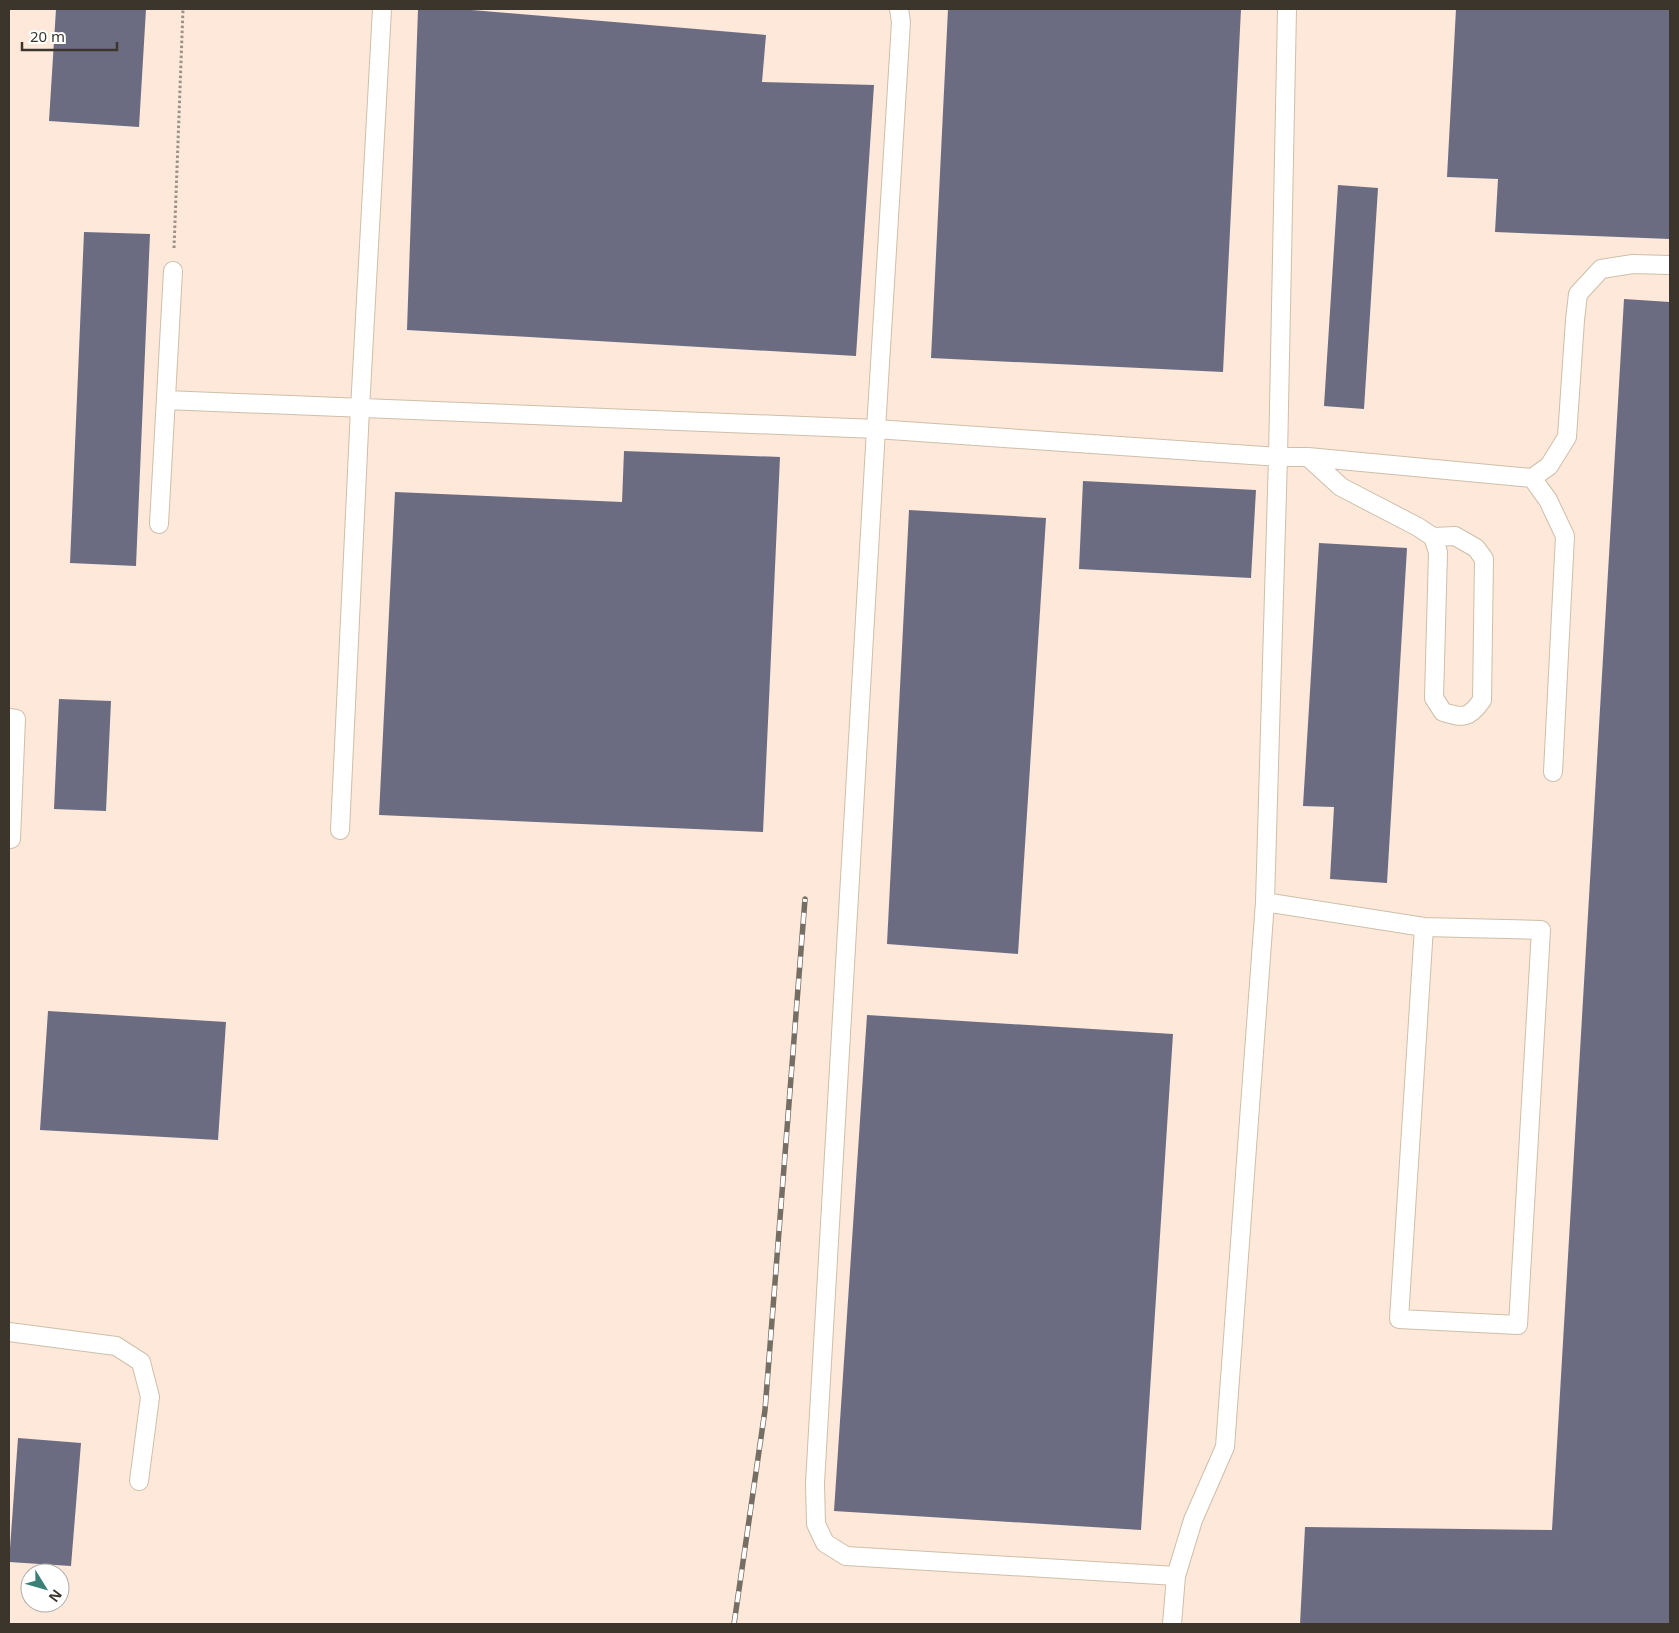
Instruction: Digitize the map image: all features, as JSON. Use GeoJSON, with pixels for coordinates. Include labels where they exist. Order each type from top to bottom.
{"type":"FeatureCollection","features":[{"type":"Feature","properties":{"kind":"lane"},"geometry":{"type":"LineString","coordinates":[[340,830],[360,409],[382,9]]}},
{"type":"Feature","properties":{"kind":"lane"},"geometry":{"type":"LineString","coordinates":[[898,9],[901,22],[815,1483],[816,1524],[825,1543],[846,1556],[1176,1576]]}},
{"type":"Feature","properties":{"kind":"lane"},"geometry":{"type":"LineString","coordinates":[[1172,1624],[1176,1576],[1193,1520],[1225,1448],[1265,902],[1278,457],[1287,9]]}},
{"type":"Feature","properties":{"kind":"lane"},"geometry":{"type":"LineString","coordinates":[[166,400],[876,429],[1278,457],[1308,457],[1532,478],[1549,466],[1567,437],[1578,294],[1602,269],[1633,264],[1670,265]]}},
{"type":"Feature","properties":{"kind":"lane"},"geometry":{"type":"LineString","coordinates":[[159,524],[174,271]]}},
{"type":"Feature","properties":{"kind":"lane"},"geometry":{"type":"LineString","coordinates":[[1308,457],[1341,487],[1418,527],[1433,537],[1455,536],[1476,548],[1484,559],[1482,700],[1474,712],[1461,718],[1442,712],[1434,698],[1438,552],[1433,537]]}},
{"type":"Feature","properties":{"kind":"lane"},"geometry":{"type":"LineString","coordinates":[[1532,478],[1548,500],[1564,536],[1553,772]]}},
{"type":"Feature","properties":{"kind":"lane"},"geometry":{"type":"LineString","coordinates":[[9,718],[16,719],[11,839]]}},
{"type":"Feature","properties":{"kind":"lane"},"geometry":{"type":"LineString","coordinates":[[1265,902],[1424,927],[1542,930],[1518,1325],[1399,1319],[1424,927]]}},
{"type":"Feature","properties":{"kind":"lane"},"geometry":{"type":"LineString","coordinates":[[9,1332],[116,1346],[141,1362],[150,1397],[139,1481]]}},
{"type":"Feature","properties":{"kind":"path"},"geometry":{"type":"LineString","coordinates":[[174,271],[183,9]]}},
{"type":"Feature","properties":{"kind":"shaded area"},"geometry":{"type":"Polygon","coordinates":[[[9,9],[1670,9],[1670,1624],[9,1624],[9,9]]]}},
{"type":"Feature","properties":{"kind":"building"},"geometry":{"type":"Polygon","coordinates":[[[56,9],[146,9],[139,127],[49,121],[56,9]]]}},
{"type":"Feature","properties":{"kind":"building"},"geometry":{"type":"Polygon","coordinates":[[[418,9],[460,9],[766,35],[762,82],[874,85],[856,356],[407,330],[418,9]]]}},
{"type":"Feature","properties":{"kind":"building"},"geometry":{"type":"Polygon","coordinates":[[[948,9],[1241,9],[1223,372],[931,358],[948,9]]]}},
{"type":"Feature","properties":{"kind":"building"},"geometry":{"type":"Polygon","coordinates":[[[1456,9],[1670,9],[1670,239],[1495,232],[1498,179],[1447,177],[1456,9]]]}},
{"type":"Feature","properties":{"kind":"building"},"geometry":{"type":"Polygon","coordinates":[[[1338,185],[1378,188],[1364,409],[1324,406],[1338,185]]]}},
{"type":"Feature","properties":{"kind":"building"},"geometry":{"type":"Polygon","coordinates":[[[84,232],[150,234],[136,566],[70,563],[84,232]]]}},
{"type":"Feature","properties":{"kind":"building"},"geometry":{"type":"Polygon","coordinates":[[[1624,299],[1670,302],[1670,1624],[1300,1624],[1305,1527],[1552,1530],[1624,299]]]}},
{"type":"Feature","properties":{"kind":"building"},"geometry":{"type":"Polygon","coordinates":[[[624,451],[780,457],[763,832],[379,815],[395,492],[622,502],[624,451]]]}},
{"type":"Feature","properties":{"kind":"building"},"geometry":{"type":"Polygon","coordinates":[[[1083,481],[1256,490],[1251,578],[1079,569],[1083,481]]]}},
{"type":"Feature","properties":{"kind":"building"},"geometry":{"type":"Polygon","coordinates":[[[909,510],[1046,518],[1018,954],[887,944],[909,510]]]}},
{"type":"Feature","properties":{"kind":"building"},"geometry":{"type":"Polygon","coordinates":[[[1319,543],[1407,548],[1387,883],[1330,879],[1334,807],[1303,806],[1319,543]]]}},
{"type":"Feature","properties":{"kind":"building"},"geometry":{"type":"Polygon","coordinates":[[[59,699],[111,701],[106,811],[54,809],[59,699]]]}},
{"type":"Feature","properties":{"kind":"building"},"geometry":{"type":"Polygon","coordinates":[[[48,1011],[226,1022],[218,1140],[40,1130],[48,1011]]]}},
{"type":"Feature","properties":{"kind":"building"},"geometry":{"type":"Polygon","coordinates":[[[867,1015],[1173,1034],[1141,1530],[834,1511],[867,1015]]]}},
{"type":"Feature","properties":{"kind":"building"},"geometry":{"type":"Polygon","coordinates":[[[18,1438],[81,1443],[71,1566],[70,1563],[9,1562],[18,1438]]]}},
{"type":"Feature","properties":{"kind":"railway"},"geometry":{"type":"LineString","coordinates":[[734,1624],[765,1410],[805,899]]}}]}
